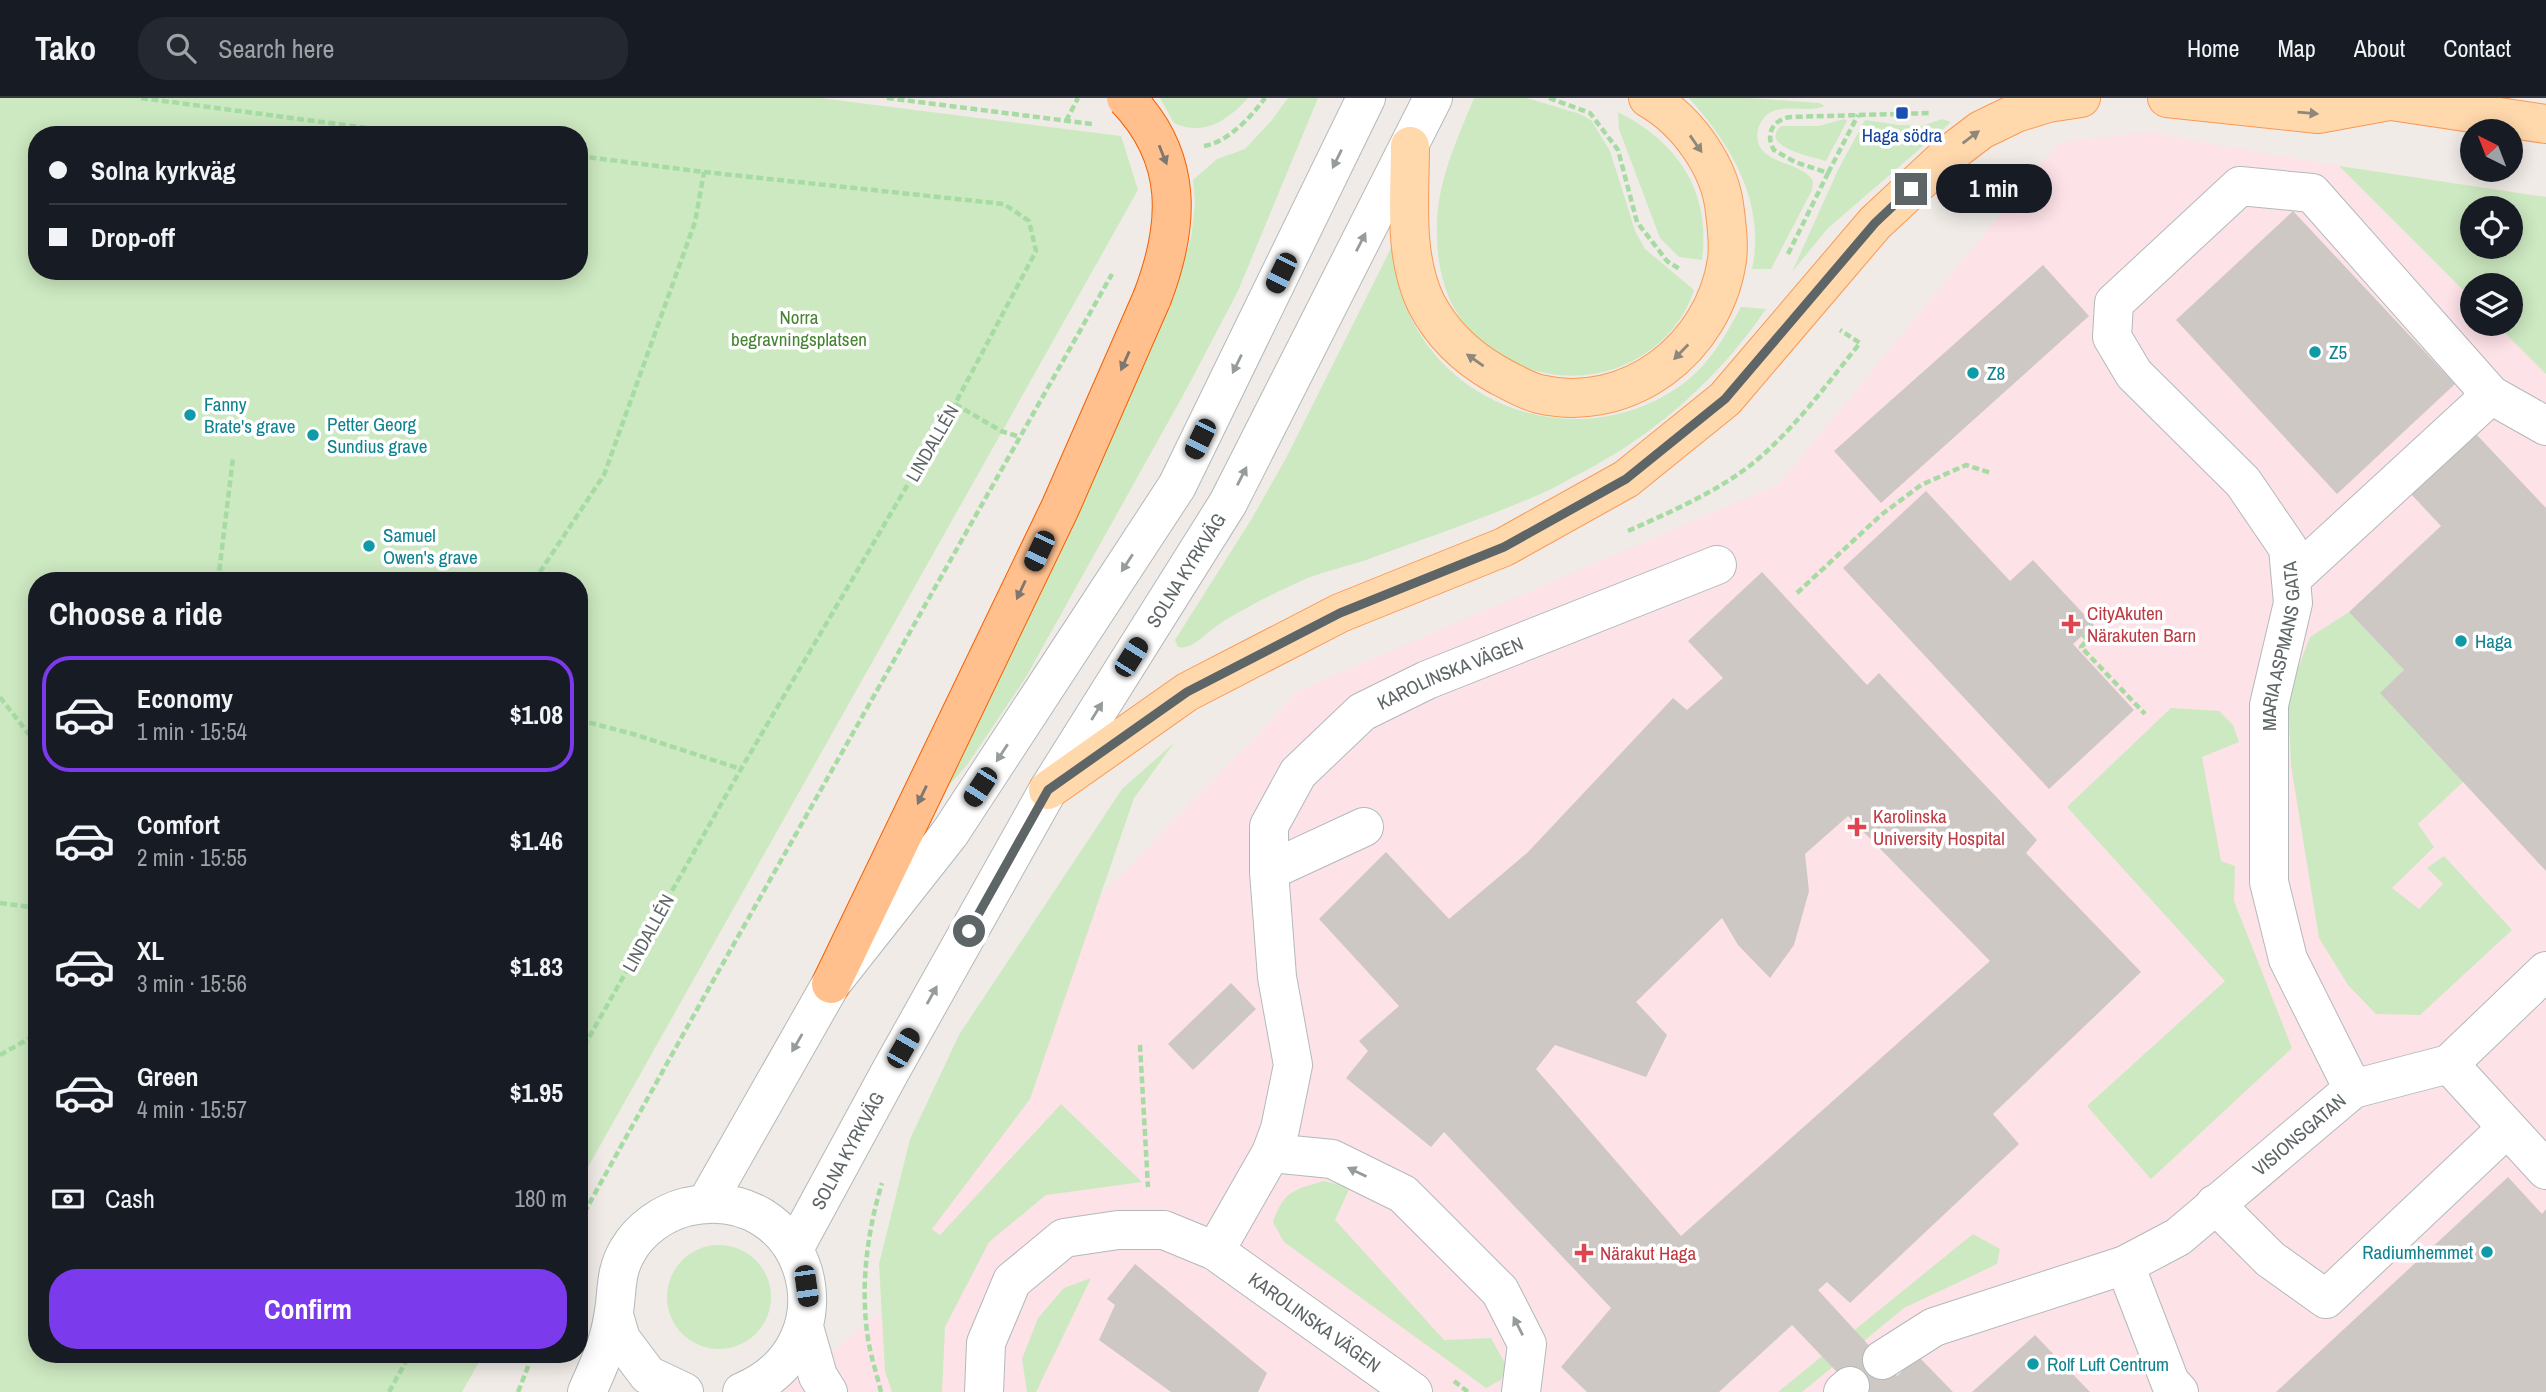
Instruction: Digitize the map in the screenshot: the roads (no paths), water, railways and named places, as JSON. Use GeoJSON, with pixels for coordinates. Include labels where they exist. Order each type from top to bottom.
{"type":"FeatureCollection","features":[{"type":"Feature","properties":{"kind":"highway"},"geometry":{"type":"LineString","coordinates":[[831,984],[1060,508],[1161,275],[1169,241],[1173,205],[1171,182],[1163,153],[1153,132],[1115,111]]}},
{"type":"Feature","properties":{"kind":"main road"},"geometry":{"type":"LineString","coordinates":[[1410,146],[1409,231],[1414,262],[1426,303],[1444,332],[1474,360],[1505,379],[1538,394],[1587,397],[1607,394],[1640,383],[1669,364],[1693,340],[1715,303],[1727,257],[1724,201],[1718,181],[1696,143],[1681,124],[1669,111],[1648,98]]}},
{"type":"Feature","properties":{"kind":"main road"},"geometry":{"type":"LineString","coordinates":[[1048,790],[1187,692],[1340,613],[1504,547],[1626,479],[1725,399],[1875,223],[1947,156],[1981,130],[2016,113],[2048,103],[2081,98]]}},
{"type":"Feature","properties":{"kind":"main road"},"geometry":{"type":"LineString","coordinates":[[2167,98],[2318,114],[2380,100],[2546,124]]}},
{"type":"Feature","properties":{"kind":"street"},"geometry":{"type":"LineString","coordinates":[[707,1202],[831,984],[950,833],[1177,486],[1366,98]]}},
{"type":"Feature","properties":{"kind":"street","name":"SOLNA KYRKVÄG"},"geometry":{"type":"LineString","coordinates":[[794,1249],[1048,790],[1228,503],[1433,98]]}},
{"type":"Feature","properties":{"kind":"street","name":"MARIA ASPMANS GATA"},"geometry":{"type":"LineString","coordinates":[[2353,1089],[2288,959],[2269,882],[2269,705],[2292,603],[2288,548],[2243,482],[2134,374],[2112,337],[2114,303],[2240,186],[2312,193],[2491,395],[2546,426]]}},
{"type":"Feature","properties":{"kind":"street"},"geometry":{"type":"LineString","coordinates":[[2291,579],[2491,395]]}},
{"type":"Feature","properties":{"kind":"street","name":"KAROLINSKA VÄGEN"},"geometry":{"type":"LineString","coordinates":[[1215,1251],[1271,1153],[1280,1129],[1293,1065],[1277,977],[1269,871],[1269,826],[1298,773],[1362,712],[1427,680],[1717,565]]}},
{"type":"Feature","properties":{"kind":"street"},"geometry":{"type":"LineString","coordinates":[[1269,871],[1364,827]]}},
{"type":"Feature","properties":{"kind":"street","name":"VISIONSGATAN"},"geometry":{"type":"LineString","coordinates":[[1882,1360],[1934,1327],[2126,1265],[2178,1237],[2353,1089],[2449,1064],[2546,971]]}},
{"type":"Feature","properties":{"kind":"street"},"geometry":{"type":"LineString","coordinates":[[2449,1064],[2546,1170]]}},
{"type":"Feature","properties":{"kind":"street"},"geometry":{"type":"LineString","coordinates":[[2215,1204],[2270,1259],[2326,1299],[2507,1128]]}},
{"type":"Feature","properties":{"kind":"street"},"geometry":{"type":"LineString","coordinates":[[1271,1153],[1332,1159],[1403,1194],[1500,1291],[1527,1344],[1521,1392]]}},
{"type":"Feature","properties":{"kind":"street"},"geometry":{"type":"LineString","coordinates":[[587,1392],[606,1347],[614,1315],[616,1278],[627,1250],[645,1228],[673,1210],[707,1202],[735,1205],[768,1221],[794,1249],[804,1271],[808,1302],[804,1328],[788,1359],[760,1384],[742,1392]]}},
{"type":"Feature","properties":{"kind":"street","name":"KAROLINSKA VÄGEN"},"geometry":{"type":"LineString","coordinates":[[984,1392],[986,1343],[1012,1280],[1064,1238],[1118,1230],[1164,1230],[1215,1251],[1413,1392]]}},
{"type":"Feature","properties":{"kind":"street"},"geometry":{"type":"LineString","coordinates":[[2126,1265],[2170,1382],[2179,1392]]}},
{"type":"Feature","properties":{"kind":"street"},"geometry":{"type":"LineString","coordinates":[[614,1315],[621,1339],[648,1375],[684,1392]]}},
{"type":"Feature","properties":{"kind":"street"},"geometry":{"type":"LineString","coordinates":[[804,1328],[818,1376],[828,1392]]}},
{"type":"Feature","properties":{"kind":"place","name":"Haga södra"},"geometry":{"type":"Point","coordinates":[1902,113]}},
{"type":"Feature","properties":{"kind":"place","name":"Z5"},"geometry":{"type":"Point","coordinates":[2315,352]}},
{"type":"Feature","properties":{"kind":"place","name":"Z8"},"geometry":{"type":"Point","coordinates":[1973,373]}},
{"type":"Feature","properties":{"kind":"place","name":"Fanny Brate's grave"},"geometry":{"type":"Point","coordinates":[190,415]}},
{"type":"Feature","properties":{"kind":"place","name":"Petter Georg Sundius grave"},"geometry":{"type":"Point","coordinates":[313,435]}},
{"type":"Feature","properties":{"kind":"place","name":"Samuel Owen's grave"},"geometry":{"type":"Point","coordinates":[369,546]}},
{"type":"Feature","properties":{"kind":"place","name":"CityAkuten Närakuten Barn"},"geometry":{"type":"Point","coordinates":[2071,624]}},
{"type":"Feature","properties":{"kind":"place","name":"Haga"},"geometry":{"type":"Point","coordinates":[2461,641]}},
{"type":"Feature","properties":{"kind":"place","name":"Karolinska University Hospital"},"geometry":{"type":"Point","coordinates":[1857,827]}},
{"type":"Feature","properties":{"kind":"place","name":"Radiumhemmet"},"geometry":{"type":"Point","coordinates":[2487,1252]}},
{"type":"Feature","properties":{"kind":"place","name":"Närakut Haga"},"geometry":{"type":"Point","coordinates":[1584,1253]}},
{"type":"Feature","properties":{"kind":"place","name":"Rolf Luft Centrum"},"geometry":{"type":"Point","coordinates":[2033,1364]}},
{"type":"Feature","properties":{"kind":"park label","name":"Norra begravningsplatsen"},"geometry":{"type":"Point","coordinates":[799,328]}}]}
